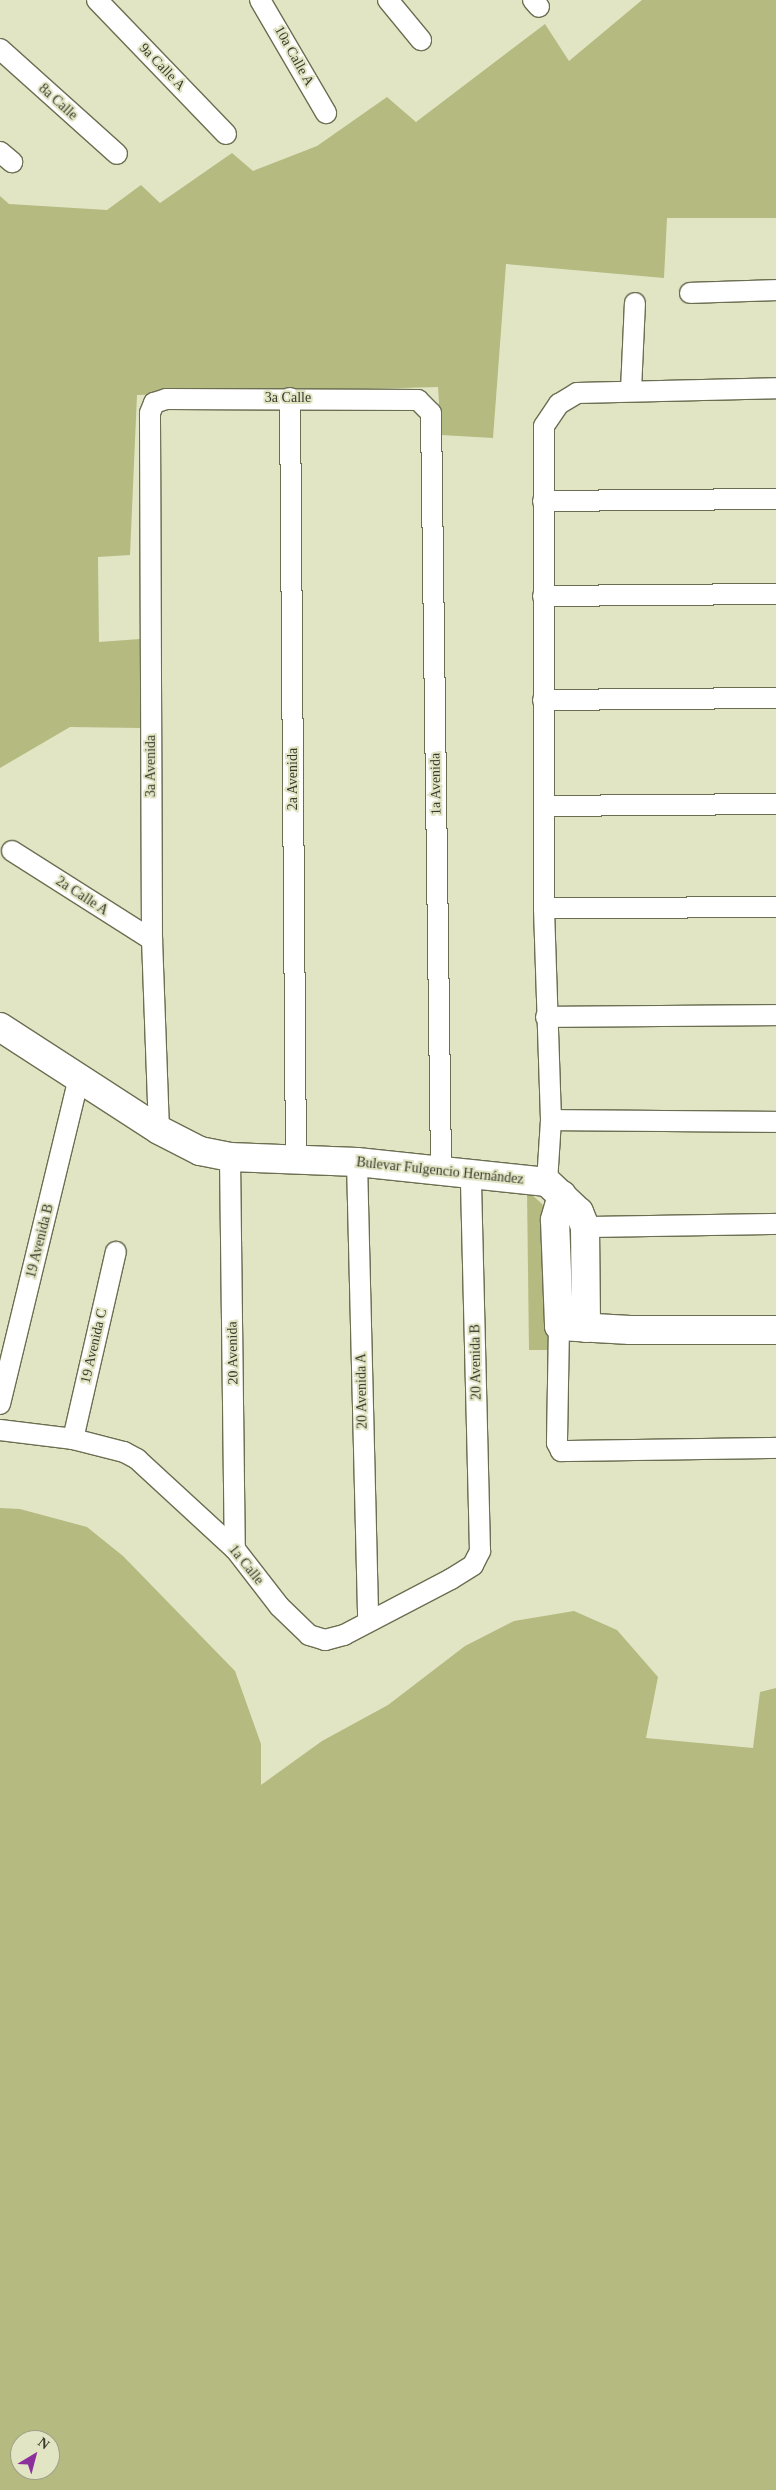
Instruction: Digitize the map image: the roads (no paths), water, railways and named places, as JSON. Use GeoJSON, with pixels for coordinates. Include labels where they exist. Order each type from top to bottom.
{"type":"FeatureCollection","features":[{"type":"Feature","properties":{"kind":"street","name":"9a Calle A"},"geometry":{"type":"LineString","coordinates":[[97,0],[226,134]]}},
{"type":"Feature","properties":{"kind":"street","name":"10a Calle A"},"geometry":{"type":"LineString","coordinates":[[260,0],[326,113]]}},
{"type":"Feature","properties":{"kind":"street"},"geometry":{"type":"LineString","coordinates":[[388,0],[422,40]]}},
{"type":"Feature","properties":{"kind":"street","name":"8a Calle"},"geometry":{"type":"LineString","coordinates":[[0,49],[117,154]]}},
{"type":"Feature","properties":{"kind":"street"},"geometry":{"type":"LineString","coordinates":[[690,293],[776,290]]}},
{"type":"Feature","properties":{"kind":"street"},"geometry":{"type":"LineString","coordinates":[[631,390],[635,303]]}},
{"type":"Feature","properties":{"kind":"street"},"geometry":{"type":"LineString","coordinates":[[776,388],[631,390],[577,393],[564,399],[553,411],[544,426],[543,501],[544,908],[546,1017],[559,1326],[557,1444],[561,1450],[776,1448]]}},
{"type":"Feature","properties":{"kind":"street","name":"3a Calle"},"geometry":{"type":"LineString","coordinates":[[154,403],[166,399],[290,398],[422,402]]}},
{"type":"Feature","properties":{"kind":"street","name":"2a Avenida"},"geometry":{"type":"LineString","coordinates":[[290,398],[296,1160]]}},
{"type":"Feature","properties":{"kind":"street","name":"1a Avenida"},"geometry":{"type":"LineString","coordinates":[[422,402],[431,413],[441,1169]]}},
{"type":"Feature","properties":{"kind":"street","name":"3a Avenida"},"geometry":{"type":"LineString","coordinates":[[154,403],[150,413],[152,940],[159,1130]]}},
{"type":"Feature","properties":{"kind":"street"},"geometry":{"type":"LineString","coordinates":[[543,501],[776,499]]}},
{"type":"Feature","properties":{"kind":"street"},"geometry":{"type":"LineString","coordinates":[[543,596],[776,594]]}},
{"type":"Feature","properties":{"kind":"street"},"geometry":{"type":"LineString","coordinates":[[543,700],[776,698]]}},
{"type":"Feature","properties":{"kind":"street"},"geometry":{"type":"LineString","coordinates":[[545,806],[776,804]]}},
{"type":"Feature","properties":{"kind":"street","name":"2a Calle A"},"geometry":{"type":"LineString","coordinates":[[12,851],[152,940]]}},
{"type":"Feature","properties":{"kind":"street"},"geometry":{"type":"LineString","coordinates":[[544,908],[776,907]]}},
{"type":"Feature","properties":{"kind":"street"},"geometry":{"type":"LineString","coordinates":[[546,1017],[776,1016]]}},
{"type":"Feature","properties":{"kind":"street","name":"Bulevar Fulgencio Hernández"},"geometry":{"type":"LineString","coordinates":[[0,1027],[159,1130],[200,1151],[230,1157],[357,1162],[471,1172],[554,1189]]}},
{"type":"Feature","properties":{"kind":"street","name":"19 Avenida B"},"geometry":{"type":"LineString","coordinates":[[0,1404],[79,1078]]}},
{"type":"Feature","properties":{"kind":"street"},"geometry":{"type":"LineString","coordinates":[[551,1120],[776,1122]]}},
{"type":"Feature","properties":{"kind":"street","name":"20 Avenida"},"geometry":{"type":"LineString","coordinates":[[230,1157],[235,1549]]}},
{"type":"Feature","properties":{"kind":"street","name":"20 Avenida A"},"geometry":{"type":"LineString","coordinates":[[357,1162],[368,1620]]}},
{"type":"Feature","properties":{"kind":"street","name":"20 Avenida B"},"geometry":{"type":"LineString","coordinates":[[471,1172],[480,1551]]}},
{"type":"Feature","properties":{"kind":"street"},"geometry":{"type":"LineString","coordinates":[[554,1189],[579,1212],[585,1227],[586,1328]]}},
{"type":"Feature","properties":{"kind":"street"},"geometry":{"type":"LineString","coordinates":[[585,1227],[776,1224]]}},
{"type":"Feature","properties":{"kind":"street","name":"19 Avenida C"},"geometry":{"type":"LineString","coordinates":[[73,1439],[116,1252]]}},
{"type":"Feature","properties":{"kind":"street"},"geometry":{"type":"LineString","coordinates":[[559,1326],[586,1328],[776,1330]]}},
{"type":"Feature","properties":{"kind":"street","name":"1a Calle"},"geometry":{"type":"LineString","coordinates":[[0,1430],[73,1439],[124,1452],[137,1459],[235,1549],[279,1606],[309,1635],[325,1640],[344,1635],[368,1620],[451,1579],[472,1565],[480,1551]]}}]}
